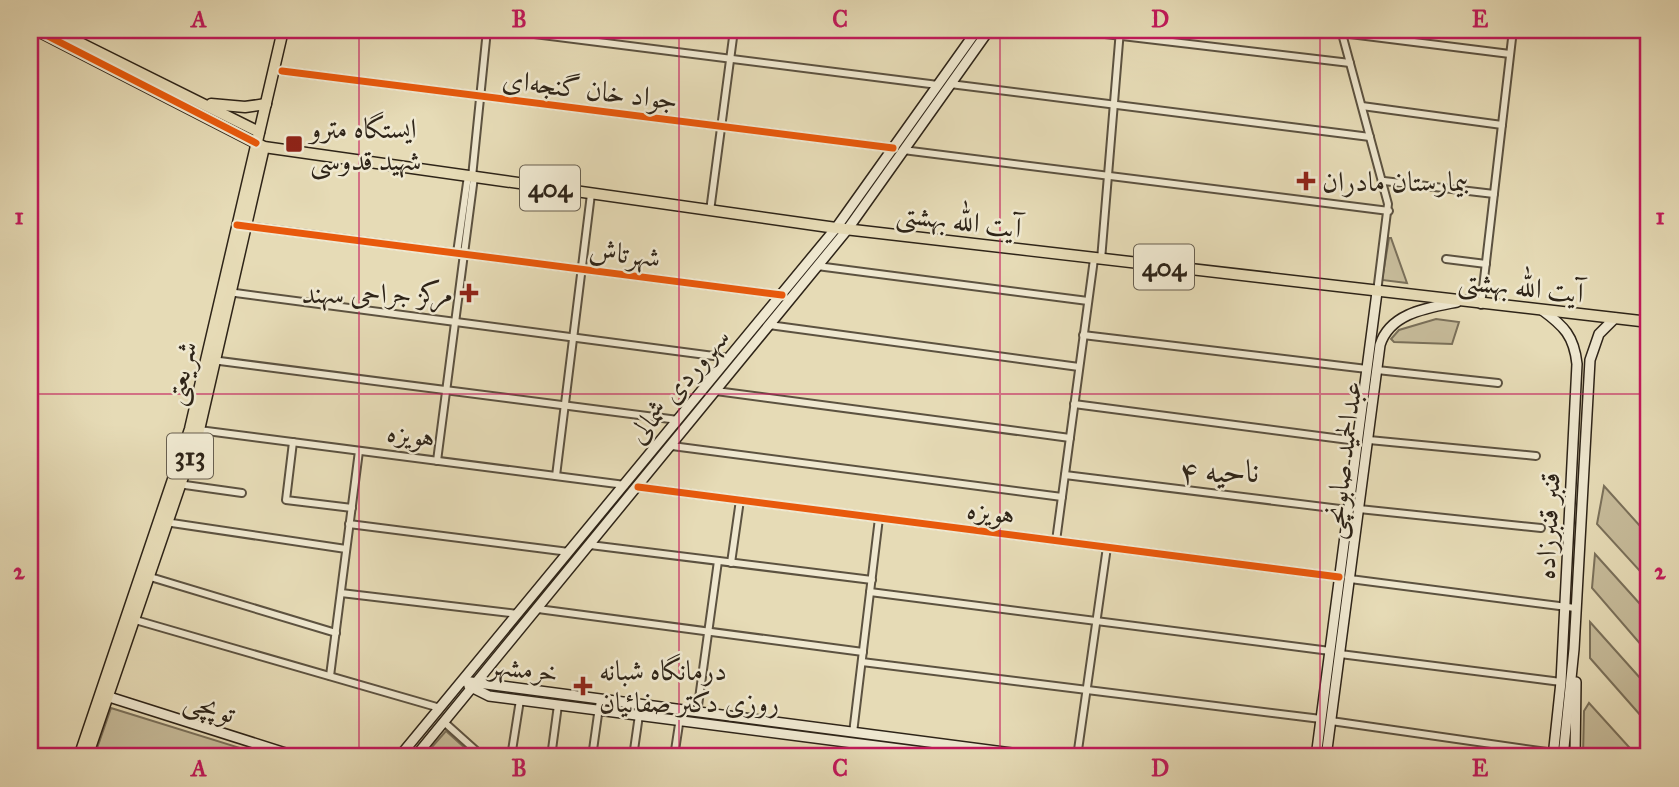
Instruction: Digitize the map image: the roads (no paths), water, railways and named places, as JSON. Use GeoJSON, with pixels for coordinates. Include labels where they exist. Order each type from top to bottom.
{"type":"FeatureCollection","features":[{"type":"Feature","properties":{"kind":"main road"},"geometry":{"type":"LineString","coordinates":[[36,30],[67,41],[198,102],[260,141]]}},
{"type":"Feature","properties":{"kind":"main road"},"geometry":{"type":"LineString","coordinates":[[54,30],[67,41],[260,141]]}},
{"type":"Feature","properties":{"kind":"main road","name":"شریعتی"},"geometry":{"type":"LineString","coordinates":[[87,757],[195,429],[242,226],[266,104],[277,71],[283,30]]}},
{"type":"Feature","properties":{"kind":"main road","name":"سهروردی شمالی"},"geometry":{"type":"LineString","coordinates":[[898,149],[977,30]]}},
{"type":"Feature","properties":{"kind":"main road","name":"سهروردی شمالی"},"geometry":{"type":"LineString","coordinates":[[415,757],[817,266],[898,149],[989,30]]}},
{"type":"Feature","properties":{"kind":"main road"},"geometry":{"type":"LineString","coordinates":[[198,102],[234,107],[266,104]]}},
{"type":"Feature","properties":{"kind":"main road","name":"آیت الله بهشتی"},"geometry":{"type":"LineString","coordinates":[[260,141],[591,194],[841,229],[1649,323]]}},
{"type":"Feature","properties":{"kind":"main road","name":"سهروردی شمالی"},"geometry":{"type":"LineString","coordinates":[[398,757],[729,358],[841,229]]}},
{"type":"Feature","properties":{"kind":"main road","name":"عبدالحمید صابونچی"},"geometry":{"type":"LineString","coordinates":[[1325,757],[1326,720],[1335,652],[1350,579],[1369,440],[1377,292]]}},
{"type":"Feature","properties":{"kind":"main road","name":"عبدالحمید صابونچی"},"geometry":{"type":"LineString","coordinates":[[1335,652],[1339,577],[1357,441],[1372,369],[1383,337],[1393,323],[1420,311],[1457,302]]}},
{"type":"Feature","properties":{"kind":"main road","name":"قنبر قنبرزاده"},"geometry":{"type":"LineString","coordinates":[[1542,310],[1569,331],[1575,346],[1577,364],[1571,607],[1574,649],[1556,756]]}},
{"type":"Feature","properties":{"kind":"main road","name":"قنبر قنبرزاده"},"geometry":{"type":"LineString","coordinates":[[1556,756],[1561,682],[1571,607],[1590,360],[1599,334],[1615,318]]}},
{"type":"Feature","properties":{"kind":"main road"},"geometry":{"type":"LineString","coordinates":[[625,485],[638,487]]}},
{"type":"Feature","properties":{"kind":"main road"},"geometry":{"type":"LineString","coordinates":[[1339,577],[1350,579]]}},
{"type":"Feature","properties":{"kind":"main road"},"geometry":{"type":"LineString","coordinates":[[1574,649],[1574,757]]}},
{"type":"Feature","properties":{"kind":"main road","name":"خرمشهر"},"geometry":{"type":"LineString","coordinates":[[463,681],[489,695],[520,700],[558,705],[600,705],[639,715],[696,713],[853,738]]}},
{"type":"Feature","properties":{"kind":"main road","name":"خرمشهر"},"geometry":{"type":"LineString","coordinates":[[474,687],[885,742],[1043,757]]}},
{"type":"Feature","properties":{"kind":"main road","name":"شریعتی"},"geometry":{"type":"LineString","coordinates":[[79,757],[105,696]]}},
{"type":"Feature","properties":{"kind":"main road","name":"توپچی"},"geometry":{"type":"LineString","coordinates":[[105,696],[298,757]]}},
{"type":"Feature","properties":{"kind":"main road"},"geometry":{"type":"LineString","coordinates":[[440,708],[447,719]]}},
{"type":"Feature","properties":{"kind":"main road","name":"عبدالحمید صابونچی"},"geometry":{"type":"LineString","coordinates":[[1316,757],[1326,720]]}},
{"type":"Feature","properties":{"kind":"main road","name":"خرمشهر"},"geometry":{"type":"LineString","coordinates":[[885,742],[962,757]]}},
{"type":"Feature","properties":{"kind":"street"},"geometry":{"type":"LineString","coordinates":[[437,461],[487,30]]}},
{"type":"Feature","properties":{"kind":"street"},"geometry":{"type":"LineString","coordinates":[[503,30],[938,85]]}},
{"type":"Feature","properties":{"kind":"street"},"geometry":{"type":"LineString","coordinates":[[710,211],[734,30]]}},
{"type":"Feature","properties":{"kind":"street"},"geometry":{"type":"LineString","coordinates":[[1071,30],[1120,33],[1350,63]]}},
{"type":"Feature","properties":{"kind":"street"},"geometry":{"type":"LineString","coordinates":[[1481,305],[1513,30]]}},
{"type":"Feature","properties":{"kind":"street"},"geometry":{"type":"LineString","coordinates":[[1377,292],[1389,211],[1384,181],[1341,32],[1510,54]]}},
{"type":"Feature","properties":{"kind":"street"},"geometry":{"type":"LineString","coordinates":[[1056,541],[1108,173],[1120,33]]}},
{"type":"Feature","properties":{"kind":"street","name":"جواد خان گنجه‌ای"},"geometry":{"type":"LineString","coordinates":[[277,71],[1108,173],[1389,211]]}},
{"type":"Feature","properties":{"kind":"street"},"geometry":{"type":"LineString","coordinates":[[950,84],[1370,137]]}},
{"type":"Feature","properties":{"kind":"street"},"geometry":{"type":"LineString","coordinates":[[1362,106],[1502,125]]}},
{"type":"Feature","properties":{"kind":"street"},"geometry":{"type":"LineString","coordinates":[[1384,181],[1494,194]]}},
{"type":"Feature","properties":{"kind":"street"},"geometry":{"type":"LineString","coordinates":[[556,476],[591,194]]}},
{"type":"Feature","properties":{"kind":"street","name":"شهرتاش"},"geometry":{"type":"LineString","coordinates":[[242,226],[782,295]]}},
{"type":"Feature","properties":{"kind":"street"},"geometry":{"type":"LineString","coordinates":[[1446,259],[1486,264]]}},
{"type":"Feature","properties":{"kind":"street"},"geometry":{"type":"LineString","coordinates":[[817,266],[1088,301]]}},
{"type":"Feature","properties":{"kind":"street"},"geometry":{"type":"LineString","coordinates":[[226,292],[729,358]]}},
{"type":"Feature","properties":{"kind":"street"},"geometry":{"type":"LineString","coordinates":[[769,325],[1079,367]]}},
{"type":"Feature","properties":{"kind":"street"},"geometry":{"type":"LineString","coordinates":[[1083,335],[1498,383]]}},
{"type":"Feature","properties":{"kind":"street"},"geometry":{"type":"LineString","coordinates":[[211,360],[447,388],[678,420]]}},
{"type":"Feature","properties":{"kind":"street"},"geometry":{"type":"LineString","coordinates":[[716,391],[1070,438]]}},
{"type":"Feature","properties":{"kind":"street"},"geometry":{"type":"LineString","coordinates":[[1074,404],[1357,441]]}},
{"type":"Feature","properties":{"kind":"street","name":"هویزه"},"geometry":{"type":"LineString","coordinates":[[195,429],[625,485]]}},
{"type":"Feature","properties":{"kind":"street"},"geometry":{"type":"LineString","coordinates":[[1369,440],[1536,456]]}},
{"type":"Feature","properties":{"kind":"street"},"geometry":{"type":"LineString","coordinates":[[293,442],[286,500],[352,508]]}},
{"type":"Feature","properties":{"kind":"street"},"geometry":{"type":"LineString","coordinates":[[672,446],[1062,497]]}},
{"type":"Feature","properties":{"kind":"street"},"geometry":{"type":"LineString","coordinates":[[330,677],[359,451]]}},
{"type":"Feature","properties":{"kind":"street"},"geometry":{"type":"LineString","coordinates":[[1065,475],[1348,510]]}},
{"type":"Feature","properties":{"kind":"street"},"geometry":{"type":"LineString","coordinates":[[176,483],[242,493]]}},
{"type":"Feature","properties":{"kind":"street","name":"هویزه"},"geometry":{"type":"LineString","coordinates":[[638,487],[1339,577]]}},
{"type":"Feature","properties":{"kind":"street"},"geometry":{"type":"LineString","coordinates":[[732,563],[740,500]]}},
{"type":"Feature","properties":{"kind":"street"},"geometry":{"type":"LineString","coordinates":[[1359,509],[1541,528]]}},
{"type":"Feature","properties":{"kind":"street"},"geometry":{"type":"LineString","coordinates":[[853,738],[879,518]]}},
{"type":"Feature","properties":{"kind":"street"},"geometry":{"type":"LineString","coordinates":[[163,522],[346,549]]}},
{"type":"Feature","properties":{"kind":"street"},"geometry":{"type":"LineString","coordinates":[[349,524],[569,552]]}},
{"type":"Feature","properties":{"kind":"street"},"geometry":{"type":"LineString","coordinates":[[590,545],[872,580]]}},
{"type":"Feature","properties":{"kind":"street"},"geometry":{"type":"LineString","coordinates":[[1077,757],[1108,547]]}},
{"type":"Feature","properties":{"kind":"street"},"geometry":{"type":"LineString","coordinates":[[696,713],[718,561]]}},
{"type":"Feature","properties":{"kind":"street"},"geometry":{"type":"LineString","coordinates":[[145,575],[336,633]]}},
{"type":"Feature","properties":{"kind":"street"},"geometry":{"type":"LineString","coordinates":[[1350,579],[1571,607]]}},
{"type":"Feature","properties":{"kind":"street"},"geometry":{"type":"LineString","coordinates":[[870,592],[1561,682]]}},
{"type":"Feature","properties":{"kind":"street"},"geometry":{"type":"LineString","coordinates":[[341,593],[518,614]]}},
{"type":"Feature","properties":{"kind":"street"},"geometry":{"type":"LineString","coordinates":[[538,609],[863,652]]}},
{"type":"Feature","properties":{"kind":"street"},"geometry":{"type":"LineString","coordinates":[[131,618],[440,708]]}},
{"type":"Feature","properties":{"kind":"street"},"geometry":{"type":"LineString","coordinates":[[862,662],[1326,720],[1556,756]]}},
{"type":"Feature","properties":{"kind":"street"},"geometry":{"type":"LineString","coordinates":[[511,757],[520,700]]}},
{"type":"Feature","properties":{"kind":"street"},"geometry":{"type":"LineString","coordinates":[[551,757],[558,705]]}},
{"type":"Feature","properties":{"kind":"street"},"geometry":{"type":"LineString","coordinates":[[592,757],[600,705]]}},
{"type":"Feature","properties":{"kind":"street"},"geometry":{"type":"LineString","coordinates":[[633,757],[639,715]]}},
{"type":"Feature","properties":{"kind":"street"},"geometry":{"type":"LineString","coordinates":[[674,757],[680,715]]}},
{"type":"Feature","properties":{"kind":"street"},"geometry":{"type":"LineString","coordinates":[[447,719],[483,757]]}},
{"type":"Feature","properties":{"kind":"street"},"geometry":{"type":"LineString","coordinates":[[862,757],[864,739]]}},
{"type":"Feature","properties":{"kind":"place","name":"ایستگاه مترو شهید قدوسی"},"geometry":{"type":"Point","coordinates":[294,144]}},
{"type":"Feature","properties":{"kind":"place","name":"بیمارستان مادران"},"geometry":{"type":"Point","coordinates":[1306,181]}},
{"type":"Feature","properties":{"kind":"place","name":"مرکز جراحی سهند"},"geometry":{"type":"Point","coordinates":[469,293]}},
{"type":"Feature","properties":{"kind":"place","name":"درمانگاه شبانه روزی دکتر صفائیان"},"geometry":{"type":"Point","coordinates":[583,686]}},
{"type":"Feature","properties":{"kind":"district","name":"ناحیه ۴"},"geometry":{"type":"Point","coordinates":[1219,471]}}]}
